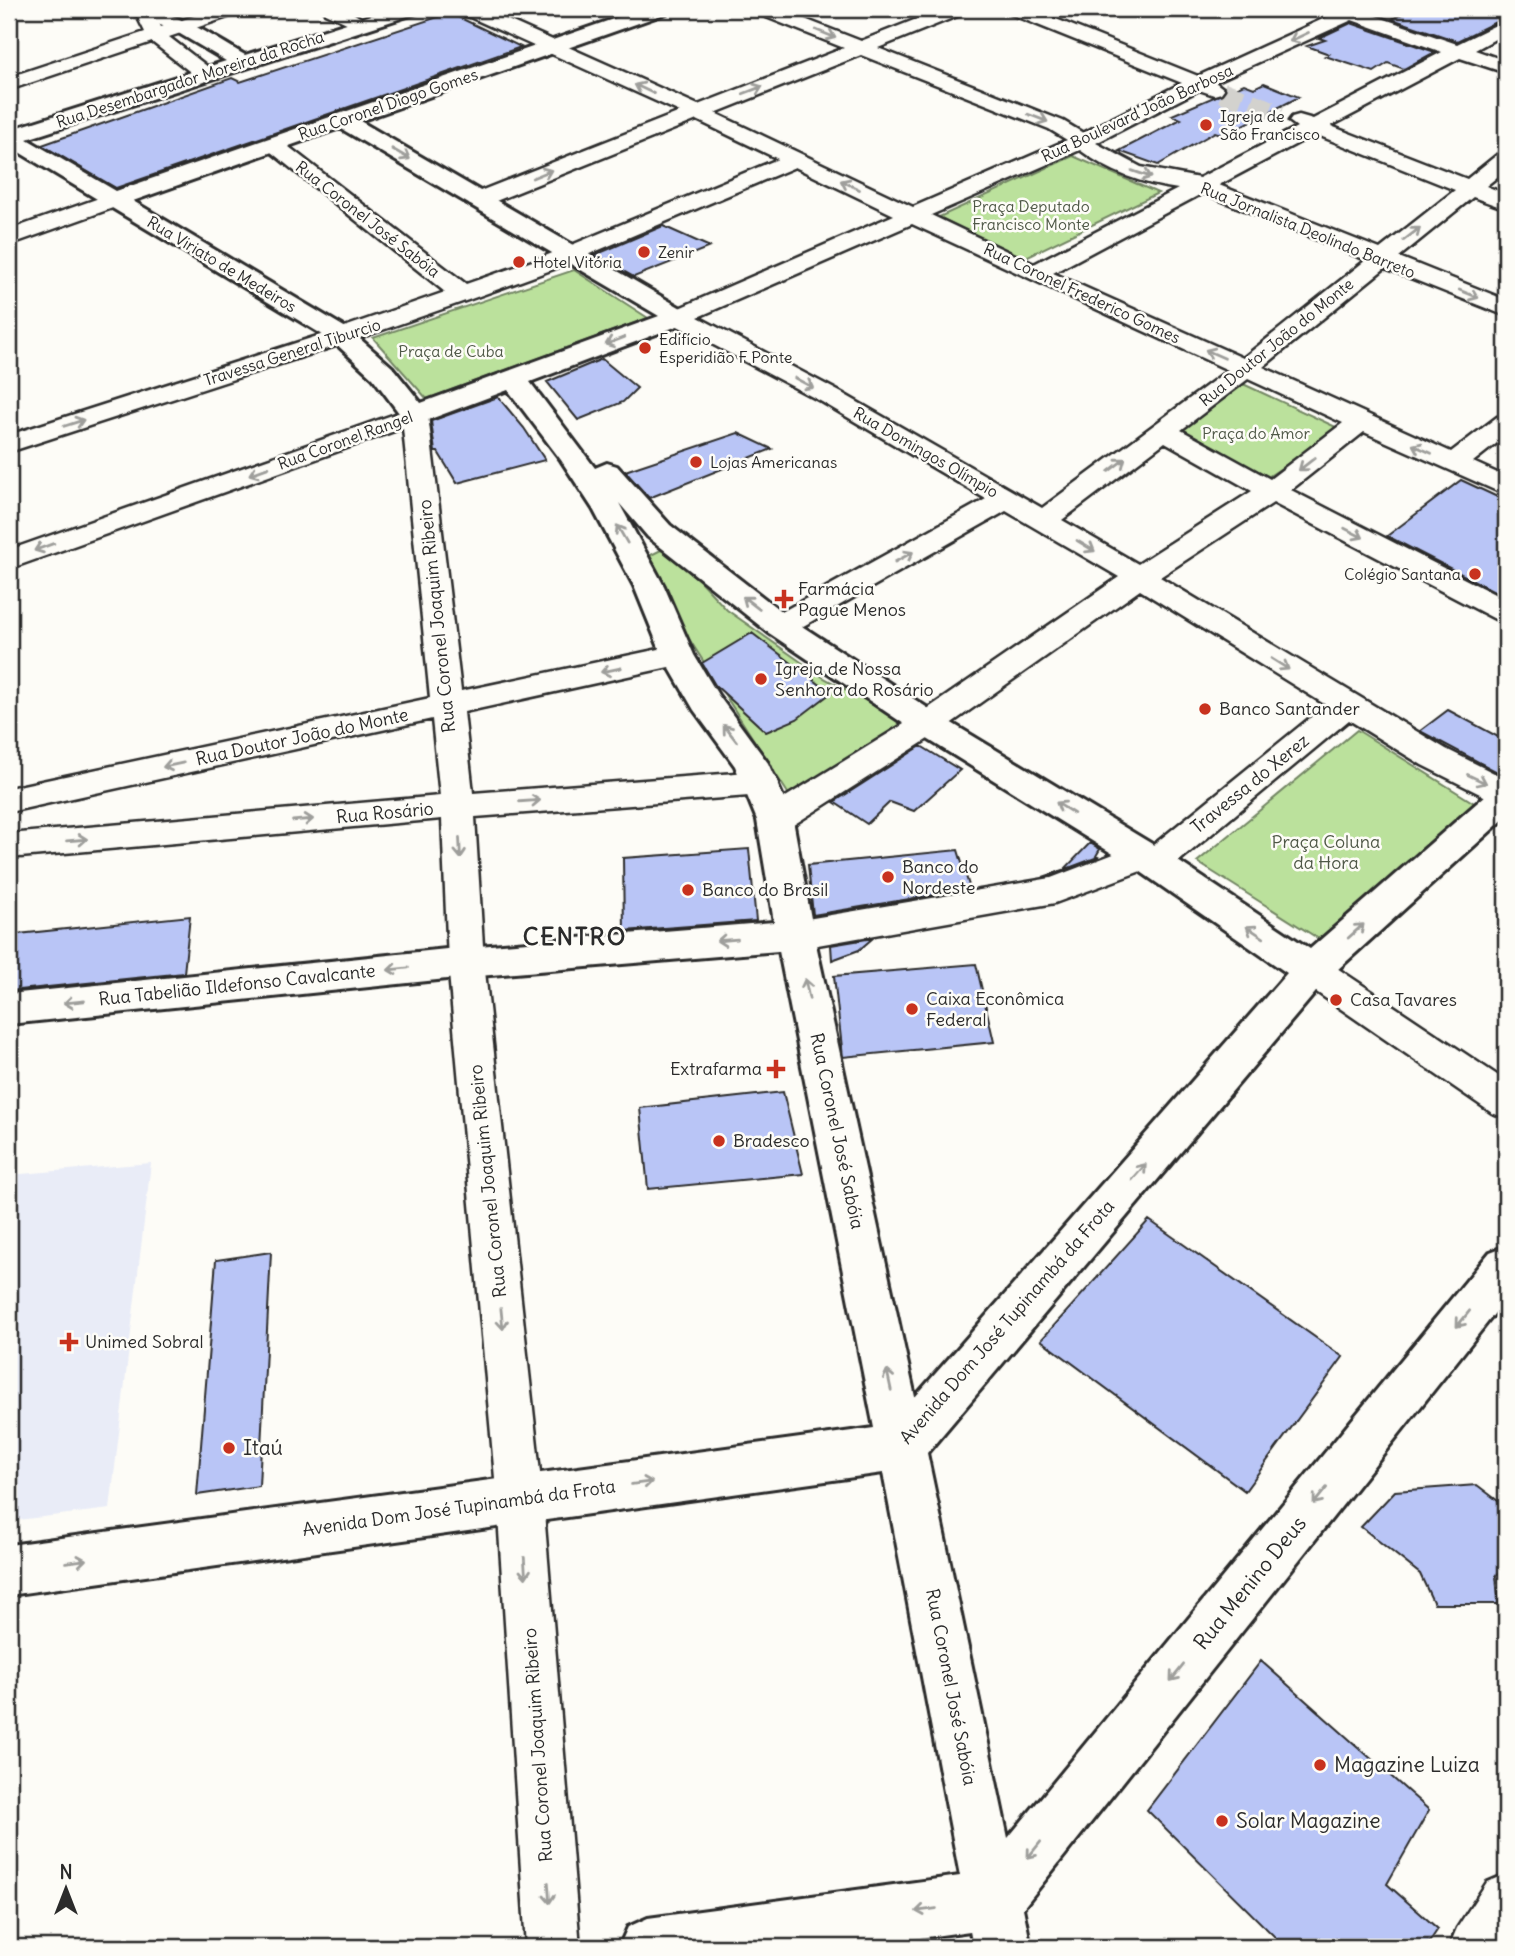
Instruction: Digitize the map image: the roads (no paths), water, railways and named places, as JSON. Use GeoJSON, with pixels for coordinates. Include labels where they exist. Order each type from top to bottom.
{"type":"FeatureCollection","features":[{"type":"Feature","properties":{"kind":"main road","name":"Rua Desembargador Moreira da Rocha"},"geometry":{"type":"LineString","coordinates":[[9,137],[410,9]]}},
{"type":"Feature","properties":{"kind":"main road","name":"Rua Coronel Diogo Gomes"},"geometry":{"type":"LineString","coordinates":[[116,199],[660,9]]}},
{"type":"Feature","properties":{"kind":"main road"},"geometry":{"type":"LineString","coordinates":[[146,10],[182,27],[242,62]]}},
{"type":"Feature","properties":{"kind":"main road","name":"Rua Domingos Olímpio"},"geometry":{"type":"LineString","coordinates":[[342,120],[679,317]]}},
{"type":"Feature","properties":{"kind":"main road","name":"Rua Viriato de Medeiros"},"geometry":{"type":"LineString","coordinates":[[9,137],[342,336],[401,395],[415,415]]}},
{"type":"Feature","properties":{"kind":"main road","name":"Rua Coronel Rangel"},"geometry":{"type":"LineString","coordinates":[[415,415],[679,317]]}},
{"type":"Feature","properties":{"kind":"main road"},"geometry":{"type":"LineString","coordinates":[[524,375],[659,531],[780,626],[928,724],[1149,860],[1312,970]]}},
{"type":"Feature","properties":{"kind":"main road","name":"Rua Coronel José Sabóia"},"geometry":{"type":"LineString","coordinates":[[524,375],[608,509],[649,586],[678,655],[706,702],[746,755],[762,783],[775,820],[795,935],[998,1924]]}},
{"type":"Feature","properties":{"kind":"main road","name":"Avenida Dom José Tupinambá da Frota"},"geometry":{"type":"LineString","coordinates":[[9,1570],[902,1447],[1312,970],[1506,795]]}},
{"type":"Feature","properties":{"kind":"main road"},"geometry":{"type":"LineString","coordinates":[[466,962],[795,935]]}},
{"type":"Feature","properties":{"kind":"main road","name":"Rua Tabelião Ildefonso Cavalcante"},"geometry":{"type":"LineString","coordinates":[[9,1009],[466,962]]}},
{"type":"Feature","properties":{"kind":"main road","name":"Rua Menino Deus"},"geometry":{"type":"LineString","coordinates":[[998,1924],[1506,1266]]}},
{"type":"Feature","properties":{"kind":"main road"},"geometry":{"type":"LineString","coordinates":[[648,1947],[998,1924]]}},
{"type":"Feature","properties":{"kind":"street"},"geometry":{"type":"LineString","coordinates":[[9,84],[233,9]]}},
{"type":"Feature","properties":{"kind":"street"},"geometry":{"type":"LineString","coordinates":[[332,9],[362,24]]}},
{"type":"Feature","properties":{"kind":"street","name":"Rua Coronel Frederico Gomes"},"geometry":{"type":"LineString","coordinates":[[468,9],[696,112],[1034,273],[1506,487]]}},
{"type":"Feature","properties":{"kind":"street","name":"Rua Jornalista Deolindo Barreto"},"geometry":{"type":"LineString","coordinates":[[763,9],[1056,125],[1083,141],[1096,153],[1124,167],[1161,180],[1201,185],[1506,309]]}},
{"type":"Feature","properties":{"kind":"street"},"geometry":{"type":"LineString","coordinates":[[478,200],[958,9]]}},
{"type":"Feature","properties":{"kind":"street"},"geometry":{"type":"LineString","coordinates":[[1015,9],[1222,92]]}},
{"type":"Feature","properties":{"kind":"street"},"geometry":{"type":"LineString","coordinates":[[146,10],[156,36],[205,74]]}},
{"type":"Feature","properties":{"kind":"street"},"geometry":{"type":"LineString","coordinates":[[1349,10],[1506,67]]}},
{"type":"Feature","properties":{"kind":"street","name":"Rua Boulevard João Barbosa"},"geometry":{"type":"LineString","coordinates":[[679,317],[1083,141],[1349,10]]}},
{"type":"Feature","properties":{"kind":"street"},"geometry":{"type":"LineString","coordinates":[[1034,273],[1506,26]]}},
{"type":"Feature","properties":{"kind":"street"},"geometry":{"type":"LineString","coordinates":[[1281,115],[1506,202]]}},
{"type":"Feature","properties":{"kind":"street","name":"Rua Coronel José Sabóia"},"geometry":{"type":"LineString","coordinates":[[273,144],[463,294]]}},
{"type":"Feature","properties":{"kind":"street","name":"Travessa General Tiburcio"},"geometry":{"type":"LineString","coordinates":[[9,444],[342,336],[574,254],[796,159]]}},
{"type":"Feature","properties":{"kind":"street","name":"Rua Doutor João do Monte"},"geometry":{"type":"LineString","coordinates":[[1043,521],[1247,368],[1506,159]]}},
{"type":"Feature","properties":{"kind":"street"},"geometry":{"type":"LineString","coordinates":[[9,238],[116,199]]}},
{"type":"Feature","properties":{"kind":"street","name":"Rua Domingos Olímpio"},"geometry":{"type":"LineString","coordinates":[[679,317],[831,397],[1139,577],[1434,757],[1506,795]]}},
{"type":"Feature","properties":{"kind":"street","name":"Rua Coronel Rangel"},"geometry":{"type":"LineString","coordinates":[[9,560],[415,415]]}},
{"type":"Feature","properties":{"kind":"street","name":"Rua Coronel Joaquim Ribeiro"},"geometry":{"type":"LineString","coordinates":[[415,415],[458,806],[466,962],[520,1500],[553,1947]]}},
{"type":"Feature","properties":{"kind":"street"},"geometry":{"type":"LineString","coordinates":[[775,820],[928,724],[1139,577],[1272,491],[1361,422]]}},
{"type":"Feature","properties":{"kind":"street"},"geometry":{"type":"LineString","coordinates":[[1454,463],[1506,423]]}},
{"type":"Feature","properties":{"kind":"street"},"geometry":{"type":"LineString","coordinates":[[1164,431],[1272,491],[1506,612]]}},
{"type":"Feature","properties":{"kind":"street"},"geometry":{"type":"LineString","coordinates":[[780,626],[1007,499]]}},
{"type":"Feature","properties":{"kind":"street","name":"Rua Doutor João do Monte"},"geometry":{"type":"LineString","coordinates":[[9,800],[678,655]]}},
{"type":"Feature","properties":{"kind":"street","name":"Travessa do Xerez"},"geometry":{"type":"LineString","coordinates":[[795,935],[1055,890],[1149,860],[1347,705]]}},
{"type":"Feature","properties":{"kind":"street","name":"Rua Rosário"},"geometry":{"type":"LineString","coordinates":[[9,846],[458,806],[762,783]]}},
{"type":"Feature","properties":{"kind":"street"},"geometry":{"type":"LineString","coordinates":[[1312,970],[1506,1102]]}},
{"type":"Feature","properties":{"kind":"street"},"geometry":{"type":"LineString","coordinates":[[1476,1947],[1506,1901]]}},
{"type":"Feature","properties":{"kind":"tunnel"},"geometry":{"type":"LineString","coordinates":[[1222,92],[1281,115]]}},
{"type":"Feature","properties":{"kind":"place","name":"Igreja de São Francisco"},"geometry":{"type":"Point","coordinates":[1206,125]}},
{"type":"Feature","properties":{"kind":"place","name":"Zenir"},"geometry":{"type":"Point","coordinates":[644,252]}},
{"type":"Feature","properties":{"kind":"place","name":"Hotel Vitória"},"geometry":{"type":"Point","coordinates":[519,262]}},
{"type":"Feature","properties":{"kind":"place","name":"Edifício Esperidião F Ponte"},"geometry":{"type":"Point","coordinates":[645,348]}},
{"type":"Feature","properties":{"kind":"place","name":"Lojas Americanas"},"geometry":{"type":"Point","coordinates":[696,462]}},
{"type":"Feature","properties":{"kind":"place","name":"Colégio Santana"},"geometry":{"type":"Point","coordinates":[1475,574]}},
{"type":"Feature","properties":{"kind":"place","name":"Farmácia Pague Menos"},"geometry":{"type":"Point","coordinates":[784,599]}},
{"type":"Feature","properties":{"kind":"place","name":"Igreja de Nossa Senhora do Rosário"},"geometry":{"type":"Point","coordinates":[761,679]}},
{"type":"Feature","properties":{"kind":"place","name":"Banco Santander"},"geometry":{"type":"Point","coordinates":[1205,709]}},
{"type":"Feature","properties":{"kind":"place","name":"Banco do Nordeste"},"geometry":{"type":"Point","coordinates":[888,877]}},
{"type":"Feature","properties":{"kind":"place","name":"Banco do Brasil"},"geometry":{"type":"Point","coordinates":[688,890]}},
{"type":"Feature","properties":{"kind":"place","name":"Casa Tavares"},"geometry":{"type":"Point","coordinates":[1336,1000]}},
{"type":"Feature","properties":{"kind":"place","name":"Caixa Econômica Federal"},"geometry":{"type":"Point","coordinates":[912,1009]}},
{"type":"Feature","properties":{"kind":"place","name":"Extrafarma"},"geometry":{"type":"Point","coordinates":[776,1069]}},
{"type":"Feature","properties":{"kind":"place","name":"Bradesco"},"geometry":{"type":"Point","coordinates":[719,1141]}},
{"type":"Feature","properties":{"kind":"place","name":"Unimed Sobral"},"geometry":{"type":"Point","coordinates":[69,1342]}},
{"type":"Feature","properties":{"kind":"place","name":"Itaú"},"geometry":{"type":"Point","coordinates":[229,1448]}},
{"type":"Feature","properties":{"kind":"place","name":"Magazine Luiza"},"geometry":{"type":"Point","coordinates":[1320,1765]}},
{"type":"Feature","properties":{"kind":"place","name":"Solar Magazine"},"geometry":{"type":"Point","coordinates":[1222,1821]}},
{"type":"Feature","properties":{"kind":"district","name":"CENTRO"},"geometry":{"type":"Point","coordinates":[575,937]}},
{"type":"Feature","properties":{"kind":"park label","name":"Praça Deputado Francisco Monte"},"geometry":{"type":"Point","coordinates":[1031,215]}},
{"type":"Feature","properties":{"kind":"park label","name":"Praça de Cuba"},"geometry":{"type":"Point","coordinates":[451,351]}},
{"type":"Feature","properties":{"kind":"park label","name":"Praça do Amor"},"geometry":{"type":"Point","coordinates":[1256,433]}},
{"type":"Feature","properties":{"kind":"park label","name":"Praça Coluna da Hora"},"geometry":{"type":"Point","coordinates":[1326,852]}}]}
